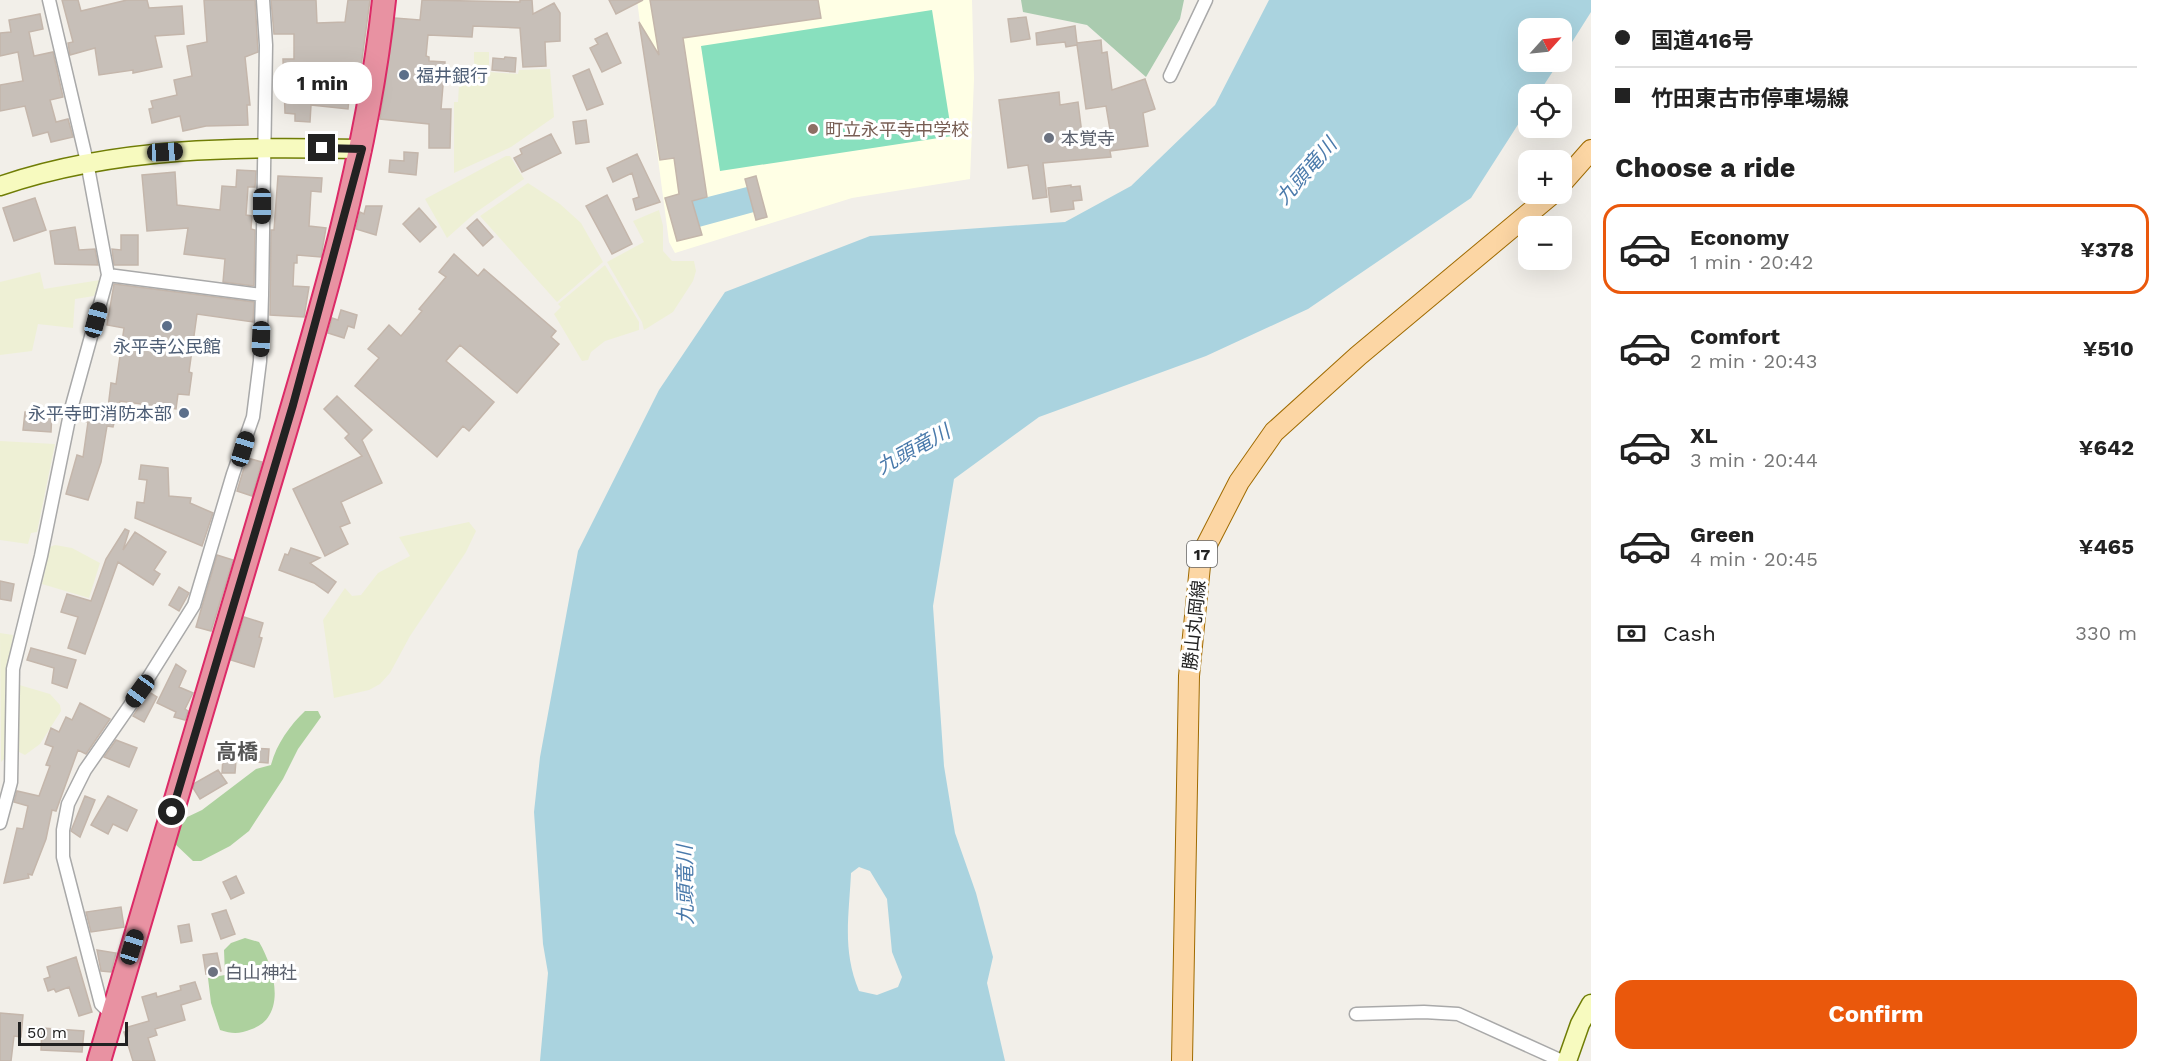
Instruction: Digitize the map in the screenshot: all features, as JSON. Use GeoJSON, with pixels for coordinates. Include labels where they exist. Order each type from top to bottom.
{"type":"FeatureCollection","features":[{"type":"Feature","properties":{"kind":"highway"},"geometry":{"type":"LineString","coordinates":[[104,1056],[112,1015],[293,405],[362,149],[371,105],[384,0]]}},
{"type":"Feature","properties":{"kind":"main road"},"geometry":{"type":"LineString","coordinates":[[0,186],[40,173],[87,162],[151,153],[264,147],[362,149]]}},
{"type":"Feature","properties":{"kind":"main road"},"geometry":{"type":"LineString","coordinates":[[1572,172],[1591,150]]}},
{"type":"Feature","properties":{"kind":"main road","name":"勝山丸岡線"},"geometry":{"type":"LineString","coordinates":[[1182,1061],[1189,676],[1201,556],[1239,482],[1274,432],[1358,356],[1540,204]]}},
{"type":"Feature","properties":{"kind":"main road"},"geometry":{"type":"LineString","coordinates":[[1567,1061],[1580,1024],[1591,1004]]}},
{"type":"Feature","properties":{"kind":"street"},"geometry":{"type":"LineString","coordinates":[[0,823],[11,782],[14,669],[71,409],[108,275],[87,162],[49,0]]}},
{"type":"Feature","properties":{"kind":"street"},"geometry":{"type":"LineString","coordinates":[[112,1015],[101,1004],[66,868],[63,830],[66,813],[85,770],[140,691],[194,605],[233,474],[253,417],[260,361],[262,295],[266,45],[264,0]]}},
{"type":"Feature","properties":{"kind":"street"},"geometry":{"type":"LineString","coordinates":[[1170,76],[1206,0]]}},
{"type":"Feature","properties":{"kind":"street"},"geometry":{"type":"LineString","coordinates":[[108,275],[262,295]]}},
{"type":"Feature","properties":{"kind":"street"},"geometry":{"type":"LineString","coordinates":[[1356,1014],[1424,1012],[1458,1014],[1562,1061]]}},
{"type":"Feature","properties":{"kind":"shaded area","name":"町立永平寺中学校"},"geometry":{"type":"Polygon","coordinates":[[[637,0],[972,0],[974,79],[970,179],[852,198],[675,253],[669,242],[637,0]]]}},
{"type":"Feature","properties":{"kind":"shaded area"},"geometry":{"type":"Polygon","coordinates":[[[1021,0],[1184,0],[1180,19],[1146,77],[1087,25],[1023,12],[1021,0]]]}},
{"type":"Feature","properties":{"kind":"shaded area"},"geometry":{"type":"Polygon","coordinates":[[[474,52],[489,52],[489,72],[518,74],[519,70],[550,69],[554,117],[511,147],[454,173],[454,102],[458,102],[460,67],[474,67],[474,52]]]}},
{"type":"Feature","properties":{"kind":"shaded area"},"geometry":{"type":"Polygon","coordinates":[[[506,156],[510,156],[524,179],[475,213],[447,238],[425,199],[506,156]]]}},
{"type":"Feature","properties":{"kind":"shaded area"},"geometry":{"type":"Polygon","coordinates":[[[528,183],[560,204],[581,223],[603,262],[557,302],[480,216],[528,183]]]}},
{"type":"Feature","properties":{"kind":"shaded area"},"geometry":{"type":"Polygon","coordinates":[[[659,210],[663,226],[663,251],[672,261],[694,261],[696,271],[693,281],[673,312],[644,330],[642,322],[607,262],[644,242],[633,221],[659,210]]]}},
{"type":"Feature","properties":{"kind":"shaded area"},"geometry":{"type":"Polygon","coordinates":[[[605,265],[639,322],[639,330],[605,341],[591,352],[588,360],[582,361],[554,314],[561,307],[558,304],[605,265]]]}},
{"type":"Feature","properties":{"kind":"shaded area"},"geometry":{"type":"Polygon","coordinates":[[[40,272],[44,289],[100,280],[94,296],[75,299],[73,328],[38,324],[32,351],[0,355],[0,282],[40,272]]]}},
{"type":"Feature","properties":{"kind":"shaded area"},"geometry":{"type":"Polygon","coordinates":[[[0,441],[55,444],[37,532],[31,533],[28,544],[0,540],[0,441]]]}},
{"type":"Feature","properties":{"kind":"shaded area"},"geometry":{"type":"Polygon","coordinates":[[[469,522],[476,531],[466,552],[410,636],[390,673],[380,684],[369,690],[334,698],[323,620],[345,588],[352,596],[361,595],[378,573],[410,556],[399,537],[469,522]]]}},
{"type":"Feature","properties":{"kind":"shaded area"},"geometry":{"type":"Polygon","coordinates":[[[55,545],[72,548],[100,563],[89,598],[42,584],[50,547],[55,545]]]}},
{"type":"Feature","properties":{"kind":"shaded area"},"geometry":{"type":"Polygon","coordinates":[[[0,633],[13,635],[6,680],[5,758],[1,762],[0,633]]]}},
{"type":"Feature","properties":{"kind":"shaded area"},"geometry":{"type":"Polygon","coordinates":[[[16,684],[50,694],[60,705],[61,711],[40,744],[25,755],[17,751],[16,684]]]}},
{"type":"Feature","properties":{"kind":"green space"},"geometry":{"type":"Polygon","coordinates":[[[932,10],[952,136],[720,171],[701,46],[932,10]]]}},
{"type":"Feature","properties":{"kind":"green space"},"geometry":{"type":"Polygon","coordinates":[[[305,711],[318,711],[321,717],[298,749],[283,779],[249,831],[230,846],[201,861],[193,861],[174,843],[181,820],[202,810],[256,769],[271,765],[284,736],[305,711]]]}},
{"type":"Feature","properties":{"kind":"green space"},"geometry":{"type":"Polygon","coordinates":[[[245,938],[259,942],[264,952],[273,977],[274,1002],[263,1023],[252,1029],[236,1033],[220,1030],[211,1003],[208,978],[225,975],[224,950],[231,943],[245,938]]]}},
{"type":"Feature","properties":{"kind":"water","name":"九頭竜川"},"geometry":{"type":"Polygon","coordinates":[[[1269,0],[1591,0],[1591,12],[1572,42],[1572,18],[1518,18],[1518,72],[1552,72],[1545,84],[1518,84],[1518,125],[1471,198],[1308,309],[1206,356],[1039,417],[954,479],[933,606],[944,766],[955,833],[976,893],[993,957],[987,983],[1005,1061],[540,1061],[548,973],[543,944],[534,812],[540,757],[578,551],[659,390],[725,292],[870,236],[1065,222],[1131,186],[1215,105],[1269,0]],[[859,867],[851,873],[848,919],[850,961],[859,991],[877,995],[898,987],[902,977],[892,952],[887,899],[870,871],[859,867]]]}},
{"type":"Feature","properties":{"kind":"water"},"geometry":{"type":"Polygon","coordinates":[[[747,187],[754,212],[699,227],[692,201],[747,187]]]}},
{"type":"Feature","properties":{"kind":"building"},"geometry":{"type":"Polygon","coordinates":[[[62,0],[78,0],[81,11],[127,0],[147,0],[149,8],[182,6],[184,34],[155,36],[162,67],[133,73],[133,70],[99,75],[95,48],[70,55],[68,43],[73,42],[62,0]]]}},
{"type":"Feature","properties":{"kind":"building"},"geometry":{"type":"Polygon","coordinates":[[[204,0],[255,0],[258,52],[245,57],[250,105],[247,105],[248,125],[206,126],[183,131],[180,116],[152,123],[149,109],[153,108],[151,101],[177,95],[174,80],[192,76],[187,46],[207,42],[204,0]]]}},
{"type":"Feature","properties":{"kind":"building"},"geometry":{"type":"Polygon","coordinates":[[[271,0],[316,0],[317,23],[345,22],[348,0],[370,0],[358,89],[350,88],[348,109],[311,105],[310,122],[295,121],[295,114],[285,113],[283,59],[294,59],[294,34],[274,34],[271,0]]]}},
{"type":"Feature","properties":{"kind":"building"},"geometry":{"type":"Polygon","coordinates":[[[422,0],[520,2],[520,0],[532,0],[533,14],[554,3],[560,13],[560,41],[545,42],[546,66],[523,67],[520,28],[473,26],[472,37],[428,35],[426,56],[429,57],[429,61],[445,62],[441,109],[451,109],[450,148],[429,148],[429,124],[380,119],[395,18],[420,20],[422,0]]]}},
{"type":"Feature","properties":{"kind":"building"},"geometry":{"type":"Polygon","coordinates":[[[609,0],[643,0],[616,14],[609,0]]]}},
{"type":"Feature","properties":{"kind":"building"},"geometry":{"type":"Polygon","coordinates":[[[650,0],[818,0],[821,18],[683,38],[707,197],[692,201],[702,235],[677,241],[665,198],[679,194],[674,158],[660,160],[639,22],[659,55],[650,0]]]}},
{"type":"Feature","properties":{"kind":"building"},"geometry":{"type":"Polygon","coordinates":[[[40,14],[43,29],[29,32],[34,56],[53,52],[63,97],[50,100],[56,122],[68,119],[73,137],[51,142],[48,132],[33,136],[25,106],[0,111],[0,85],[23,81],[18,52],[0,56],[0,33],[11,32],[9,20],[40,14]]]}},
{"type":"Feature","properties":{"kind":"building"},"geometry":{"type":"Polygon","coordinates":[[[1026,17],[1030,39],[1011,42],[1008,19],[1026,17]]]}},
{"type":"Feature","properties":{"kind":"building"},"geometry":{"type":"Polygon","coordinates":[[[1075,26],[1077,43],[1101,40],[1102,53],[1107,52],[1112,90],[1145,79],[1155,109],[1143,113],[1148,146],[1110,151],[1111,157],[1043,163],[1047,197],[1033,199],[1028,165],[1008,168],[999,100],[1059,92],[1060,105],[1078,102],[1082,134],[1110,130],[1106,106],[1086,109],[1077,45],[1066,47],[1065,42],[1037,45],[1036,33],[1075,26]]]}},
{"type":"Feature","properties":{"kind":"building"},"geometry":{"type":"Polygon","coordinates":[[[607,33],[621,63],[602,72],[590,48],[598,44],[595,39],[607,33]]]}},
{"type":"Feature","properties":{"kind":"building"},"geometry":{"type":"Polygon","coordinates":[[[505,57],[516,58],[515,72],[492,70],[493,58],[504,59],[505,57]]]}},
{"type":"Feature","properties":{"kind":"building"},"geometry":{"type":"Polygon","coordinates":[[[589,69],[603,104],[587,110],[573,76],[589,69]]]}},
{"type":"Feature","properties":{"kind":"building"},"geometry":{"type":"Polygon","coordinates":[[[586,120],[589,142],[576,144],[573,122],[586,120]]]}},
{"type":"Feature","properties":{"kind":"building"},"geometry":{"type":"Polygon","coordinates":[[[551,134],[561,153],[522,172],[514,158],[522,154],[520,149],[551,134]]]}},
{"type":"Feature","properties":{"kind":"building"},"geometry":{"type":"Polygon","coordinates":[[[404,152],[418,153],[416,175],[389,172],[390,160],[404,161],[404,152]]]}},
{"type":"Feature","properties":{"kind":"building"},"geometry":{"type":"Polygon","coordinates":[[[637,154],[660,202],[636,210],[633,199],[639,197],[632,173],[613,182],[607,168],[637,154]]]}},
{"type":"Feature","properties":{"kind":"building"},"geometry":{"type":"Polygon","coordinates":[[[237,170],[256,171],[255,187],[248,187],[246,215],[252,216],[251,229],[255,230],[254,286],[223,282],[225,259],[184,254],[188,228],[147,231],[142,175],[175,172],[177,205],[220,210],[222,186],[236,187],[237,170]]]}},
{"type":"Feature","properties":{"kind":"building"},"geometry":{"type":"Polygon","coordinates":[[[278,176],[322,178],[321,192],[311,191],[309,226],[326,228],[321,257],[297,255],[297,263],[294,263],[293,286],[309,287],[304,317],[270,315],[271,230],[274,230],[278,176]]]}},
{"type":"Feature","properties":{"kind":"building"},"geometry":{"type":"Polygon","coordinates":[[[756,176],[767,217],[756,220],[745,179],[756,176]]]}},
{"type":"Feature","properties":{"kind":"building"},"geometry":{"type":"Polygon","coordinates":[[[1071,185],[1071,187],[1080,186],[1082,200],[1073,201],[1074,209],[1051,212],[1048,188],[1071,185]]]}},
{"type":"Feature","properties":{"kind":"building"},"geometry":{"type":"Polygon","coordinates":[[[607,195],[632,244],[612,254],[586,206],[607,195]]]}},
{"type":"Feature","properties":{"kind":"building"},"geometry":{"type":"Polygon","coordinates":[[[35,198],[46,230],[14,241],[3,208],[35,198]]]}},
{"type":"Feature","properties":{"kind":"building"},"geometry":{"type":"Polygon","coordinates":[[[366,206],[382,206],[376,235],[356,229],[360,212],[364,214],[366,206]]]}},
{"type":"Feature","properties":{"kind":"building"},"geometry":{"type":"Polygon","coordinates":[[[419,208],[436,227],[420,242],[403,224],[419,208]]]}},
{"type":"Feature","properties":{"kind":"building"},"geometry":{"type":"Polygon","coordinates":[[[477,219],[493,237],[483,246],[467,228],[477,219]]]}},
{"type":"Feature","properties":{"kind":"building"},"geometry":{"type":"Polygon","coordinates":[[[75,227],[79,250],[95,249],[98,265],[55,264],[50,231],[75,227]]]}},
{"type":"Feature","properties":{"kind":"building"},"geometry":{"type":"Polygon","coordinates":[[[121,235],[138,235],[138,265],[114,265],[112,249],[121,250],[121,235]]]}},
{"type":"Feature","properties":{"kind":"building"},"geometry":{"type":"Polygon","coordinates":[[[454,254],[478,276],[484,269],[556,331],[551,337],[559,344],[517,393],[460,345],[446,361],[494,402],[469,431],[463,426],[437,457],[355,386],[379,358],[368,349],[389,325],[401,336],[422,311],[419,309],[446,277],[439,272],[454,254]]]}},
{"type":"Feature","properties":{"kind":"building"},"geometry":{"type":"Polygon","coordinates":[[[114,284],[254,302],[253,322],[197,314],[189,372],[192,373],[189,395],[178,394],[176,409],[120,401],[113,427],[107,426],[101,462],[88,500],[66,494],[77,455],[83,457],[88,422],[79,420],[82,404],[108,408],[111,383],[116,384],[124,328],[107,325],[114,284]]]}},
{"type":"Feature","properties":{"kind":"building"},"geometry":{"type":"Polygon","coordinates":[[[341,310],[357,315],[354,328],[348,326],[344,338],[328,333],[332,318],[338,320],[341,310]]]}},
{"type":"Feature","properties":{"kind":"building"},"geometry":{"type":"Polygon","coordinates":[[[337,396],[372,430],[362,440],[382,483],[341,502],[350,523],[340,527],[348,544],[325,556],[293,489],[362,456],[345,438],[349,434],[324,409],[337,396]]]}},
{"type":"Feature","properties":{"kind":"building"},"geometry":{"type":"Polygon","coordinates":[[[41,411],[52,412],[51,432],[23,430],[25,412],[41,413],[41,411]]]}},
{"type":"Feature","properties":{"kind":"building"},"geometry":{"type":"Polygon","coordinates":[[[247,458],[262,462],[252,496],[237,491],[247,458]]]}},
{"type":"Feature","properties":{"kind":"building"},"geometry":{"type":"Polygon","coordinates":[[[141,465],[168,468],[169,496],[191,498],[190,503],[213,513],[202,546],[135,518],[137,502],[144,503],[147,480],[139,479],[141,465]]]}},
{"type":"Feature","properties":{"kind":"building"},"geometry":{"type":"Polygon","coordinates":[[[125,529],[129,531],[123,550],[135,532],[166,552],[154,570],[160,574],[153,585],[118,562],[85,654],[68,648],[78,617],[61,612],[67,594],[91,601],[106,559],[125,529]]]}},
{"type":"Feature","properties":{"kind":"building"},"geometry":{"type":"Polygon","coordinates":[[[291,548],[320,558],[310,563],[336,582],[328,593],[314,583],[279,570],[285,554],[288,555],[291,548]]]}},
{"type":"Feature","properties":{"kind":"building"},"geometry":{"type":"Polygon","coordinates":[[[217,555],[233,560],[211,631],[196,627],[217,555]]]}},
{"type":"Feature","properties":{"kind":"building"},"geometry":{"type":"Polygon","coordinates":[[[0,581],[14,584],[11,601],[0,599],[0,581]]]}},
{"type":"Feature","properties":{"kind":"building"},"geometry":{"type":"Polygon","coordinates":[[[179,587],[189,593],[179,611],[169,605],[179,587]]]}},
{"type":"Feature","properties":{"kind":"building"},"geometry":{"type":"Polygon","coordinates":[[[244,617],[263,623],[259,637],[262,638],[254,667],[231,660],[244,617]]]}},
{"type":"Feature","properties":{"kind":"building"},"geometry":{"type":"Polygon","coordinates":[[[31,648],[76,660],[67,688],[52,683],[54,668],[27,660],[31,648]]]}},
{"type":"Feature","properties":{"kind":"building"},"geometry":{"type":"Polygon","coordinates":[[[176,664],[186,671],[179,687],[193,693],[185,709],[188,711],[185,720],[174,717],[176,712],[157,703],[176,664]]]}},
{"type":"Feature","properties":{"kind":"building"},"geometry":{"type":"Polygon","coordinates":[[[149,692],[157,697],[144,722],[133,716],[149,692]]]}},
{"type":"Feature","properties":{"kind":"building"},"geometry":{"type":"Polygon","coordinates":[[[80,703],[110,719],[86,754],[78,750],[56,811],[52,810],[46,839],[32,875],[28,874],[29,878],[4,883],[17,828],[23,829],[28,806],[14,802],[17,791],[39,796],[50,766],[46,765],[53,747],[45,744],[51,728],[59,732],[66,717],[72,720],[80,703]]]}},
{"type":"Feature","properties":{"kind":"building"},"geometry":{"type":"Polygon","coordinates":[[[116,740],[137,748],[129,767],[104,757],[116,740]]]}},
{"type":"Feature","properties":{"kind":"building"},"geometry":{"type":"Polygon","coordinates":[[[224,741],[246,743],[246,748],[269,749],[268,763],[236,760],[235,773],[222,773],[224,741]]]}},
{"type":"Feature","properties":{"kind":"building"},"geometry":{"type":"Polygon","coordinates":[[[218,770],[227,783],[200,799],[193,788],[195,783],[218,770]]]}},
{"type":"Feature","properties":{"kind":"building"},"geometry":{"type":"Polygon","coordinates":[[[85,796],[95,800],[80,837],[71,831],[85,796]]]}},
{"type":"Feature","properties":{"kind":"building"},"geometry":{"type":"Polygon","coordinates":[[[108,796],[137,810],[127,831],[113,824],[108,834],[91,825],[108,796]]]}},
{"type":"Feature","properties":{"kind":"building"},"geometry":{"type":"Polygon","coordinates":[[[236,876],[244,893],[231,899],[223,882],[236,876]]]}},
{"type":"Feature","properties":{"kind":"building"},"geometry":{"type":"Polygon","coordinates":[[[121,907],[124,927],[91,932],[86,912],[121,907]]]}},
{"type":"Feature","properties":{"kind":"building"},"geometry":{"type":"Polygon","coordinates":[[[226,910],[235,934],[221,939],[212,914],[226,910]]]}},
{"type":"Feature","properties":{"kind":"building"},"geometry":{"type":"Polygon","coordinates":[[[189,924],[192,941],[181,943],[178,926],[189,924]]]}},
{"type":"Feature","properties":{"kind":"building"},"geometry":{"type":"Polygon","coordinates":[[[97,950],[116,953],[111,972],[101,971],[97,950]]]}},
{"type":"Feature","properties":{"kind":"building"},"geometry":{"type":"Polygon","coordinates":[[[217,953],[221,971],[206,974],[203,955],[217,953]]]}},
{"type":"Feature","properties":{"kind":"building"},"geometry":{"type":"Polygon","coordinates":[[[76,957],[92,1012],[79,1016],[69,987],[56,992],[54,989],[48,991],[44,979],[50,977],[47,967],[76,957]]]}},
{"type":"Feature","properties":{"kind":"building"},"geometry":{"type":"Polygon","coordinates":[[[195,982],[201,999],[181,1005],[185,1020],[155,1029],[157,1035],[148,1038],[155,1061],[133,1061],[124,1032],[129,1031],[128,1027],[149,1021],[142,997],[156,993],[157,997],[181,990],[180,986],[195,982]]]}},
{"type":"Feature","properties":{"kind":"building"},"geometry":{"type":"Polygon","coordinates":[[[0,1013],[23,1015],[21,1037],[14,1036],[11,1061],[0,1061],[0,1013]]]}},
{"type":"Feature","properties":{"kind":"building"},"geometry":{"type":"Polygon","coordinates":[[[42,1028],[84,1031],[82,1052],[41,1050],[42,1028]]]}},
{"type":"Feature","properties":{"kind":"place","name":"福井銀行"},"geometry":{"type":"Point","coordinates":[404,75]}},
{"type":"Feature","properties":{"kind":"place","name":"町立永平寺中学校"},"geometry":{"type":"Point","coordinates":[813,129]}},
{"type":"Feature","properties":{"kind":"place","name":"本覚寺"},"geometry":{"type":"Point","coordinates":[1049,138]}},
{"type":"Feature","properties":{"kind":"place","name":"永平寺公民館"},"geometry":{"type":"Point","coordinates":[167,326]}},
{"type":"Feature","properties":{"kind":"place","name":"永平寺町消防本部"},"geometry":{"type":"Point","coordinates":[184,413]}},
{"type":"Feature","properties":{"kind":"place","name":"白山神社"},"geometry":{"type":"Point","coordinates":[213,972]}},
{"type":"Feature","properties":{"kind":"district","name":"高橋"},"geometry":{"type":"Point","coordinates":[237,751]}},
{"type":"Feature","properties":{"kind":"route"},"geometry":{"type":"LineString","coordinates":[[172,812],[293,405],[362,149],[322,148]]}}]}
